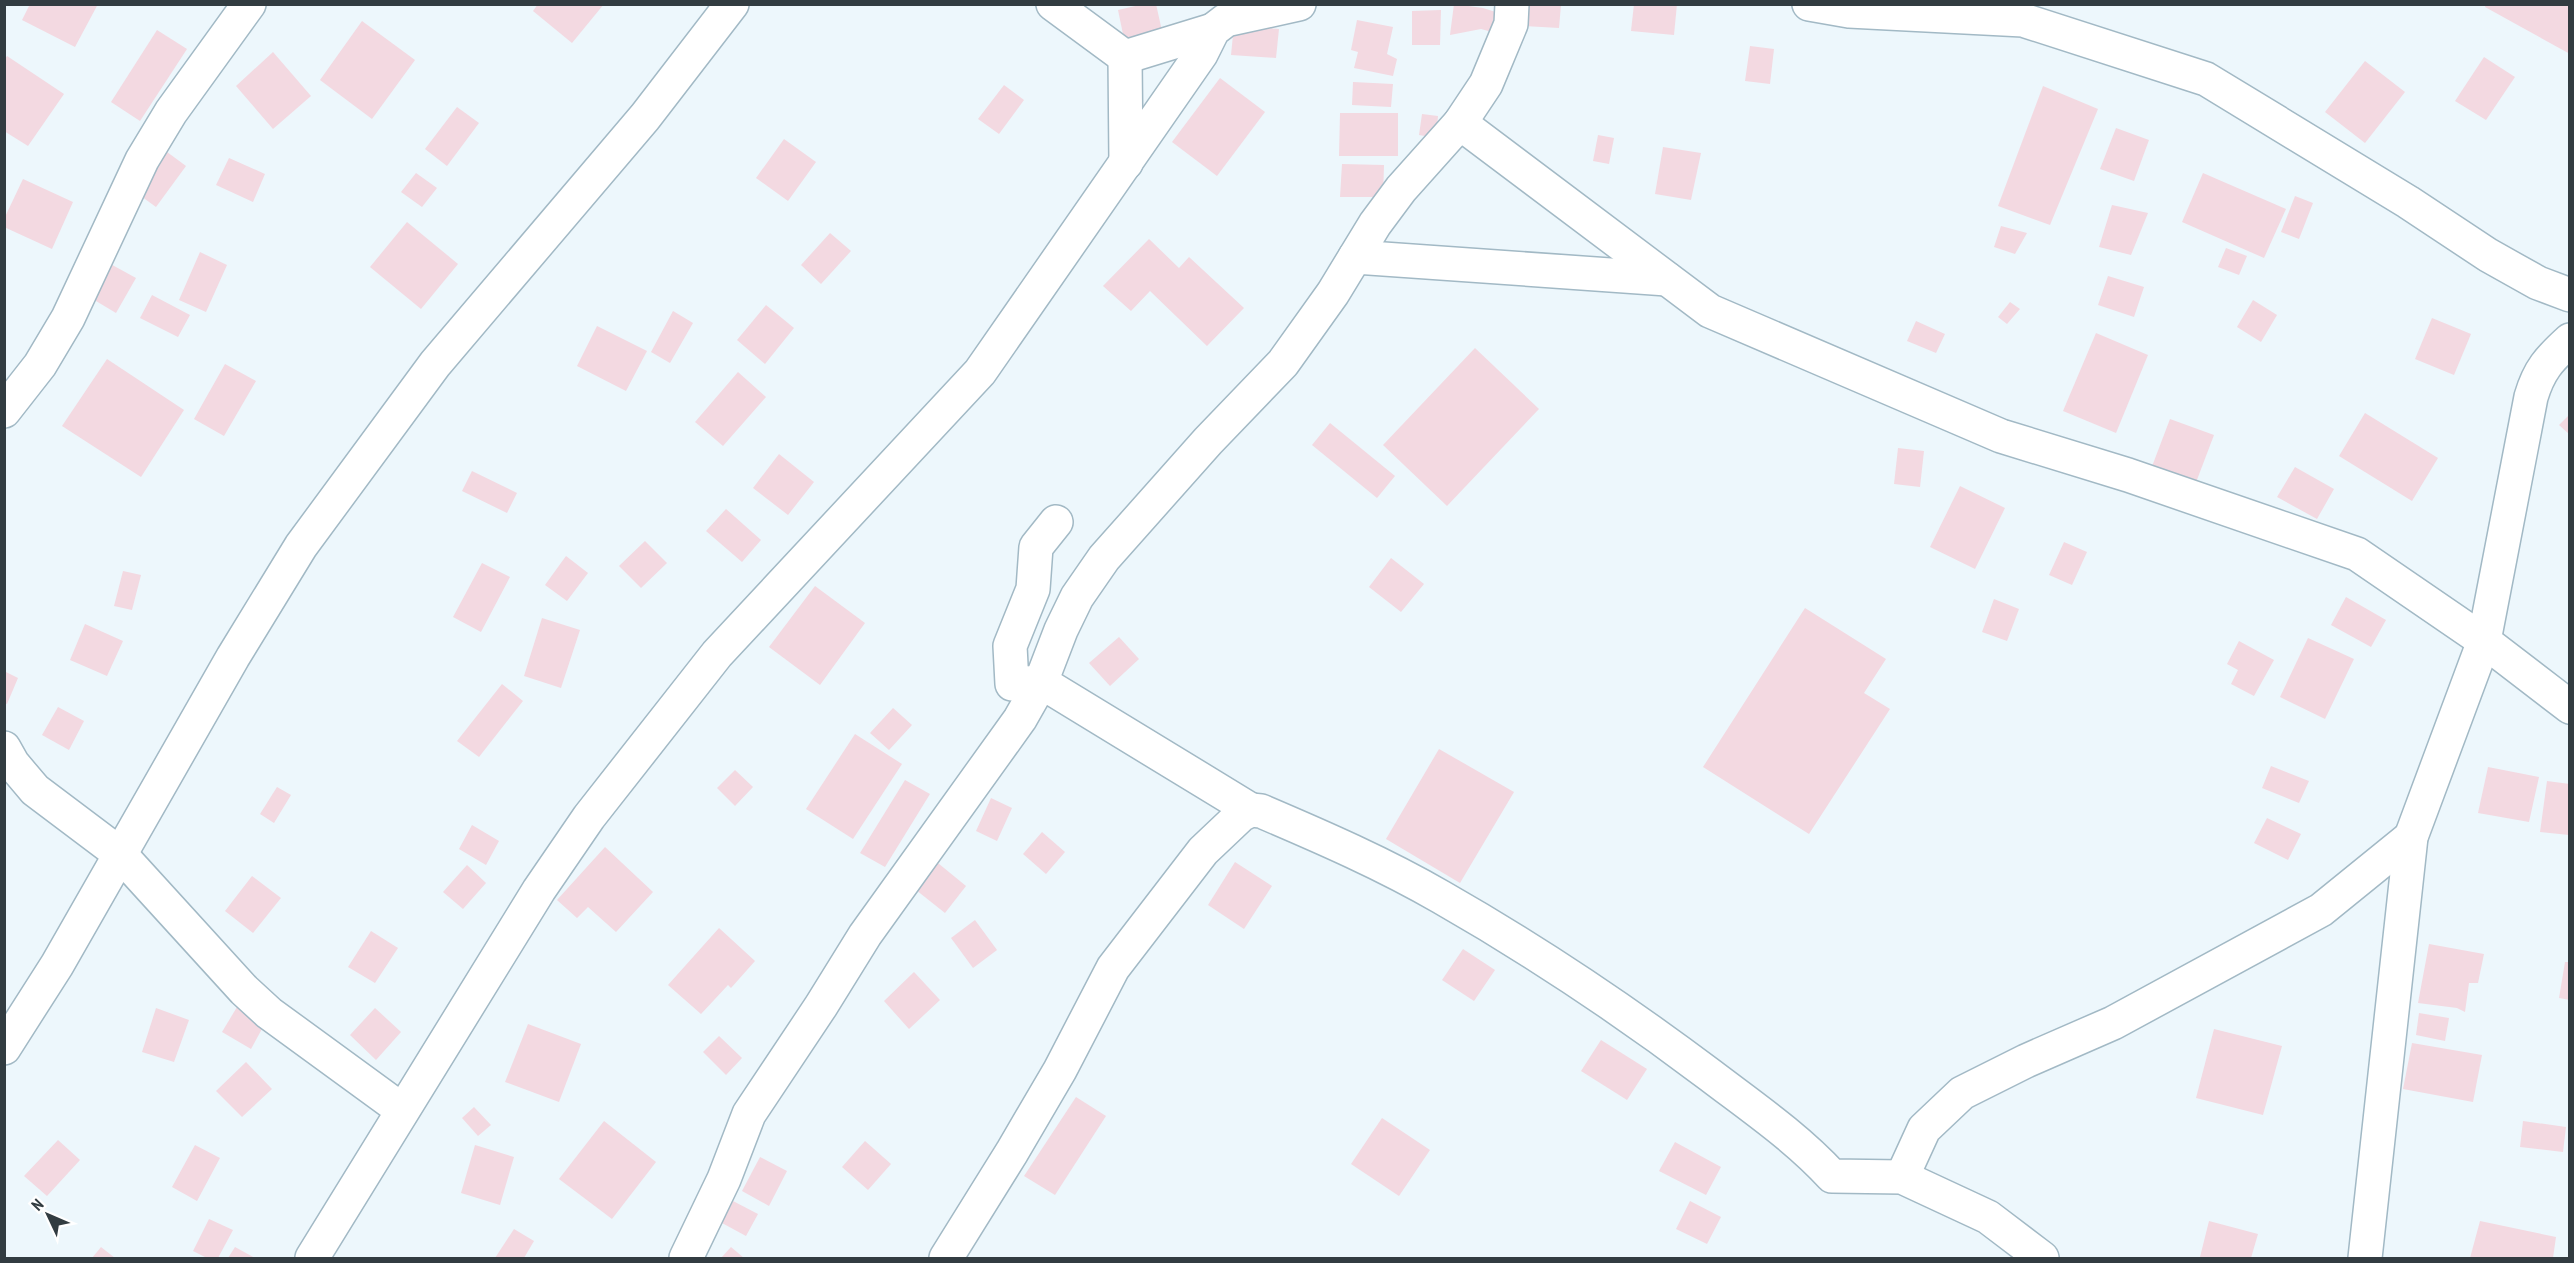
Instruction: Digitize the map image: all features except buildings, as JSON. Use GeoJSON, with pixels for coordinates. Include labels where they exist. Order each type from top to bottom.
{"type":"FeatureCollection","features":[{"type":"Feature","properties":{"kind":"street"},"geometry":{"type":"LineString","coordinates":[[4,411],[40,365],[68,318],[142,160],[171,112],[249,4]]}},
{"type":"Feature","properties":{"kind":"street"},"geometry":{"type":"LineString","coordinates":[[4,1048],[57,965],[233,657],[301,546],[435,364],[645,117],[732,4]]}},
{"type":"Feature","properties":{"kind":"street"},"geometry":{"type":"LineString","coordinates":[[1053,4],[1125,57]]}},
{"type":"Feature","properties":{"kind":"street"},"geometry":{"type":"LineString","coordinates":[[1125,57],[1213,30],[1226,20],[1299,4]]}},
{"type":"Feature","properties":{"kind":"street"},"geometry":{"type":"LineString","coordinates":[[686,1258],[723,1179],[749,1114],[822,1006],[865,934],[1020,719],[1041,682],[1077,597],[1104,558],[1208,441],[1283,363],[1333,293],[1401,189],[1460,123],[1486,84],[1511,24],[1512,4]]}},
{"type":"Feature","properties":{"kind":"street"},"geometry":{"type":"LineString","coordinates":[[1809,4],[1849,11],[2023,20],[2206,79],[2408,202],[2488,255],[2538,283],[2570,295]]}},
{"type":"Feature","properties":{"kind":"street"},"geometry":{"type":"LineString","coordinates":[[312,1258],[539,890],[589,817],[717,654],[980,372],[1201,54],[1213,30]]}},
{"type":"Feature","properties":{"kind":"street"},"geometry":{"type":"LineString","coordinates":[[1125,57],[1126,162]]}},
{"type":"Feature","properties":{"kind":"street"},"geometry":{"type":"LineString","coordinates":[[1460,123],[1710,311],[2001,435],[2357,554],[2484,641],[2570,707]]}},
{"type":"Feature","properties":{"kind":"street"},"geometry":{"type":"LineString","coordinates":[[1355,257],[1667,279]]}},
{"type":"Feature","properties":{"kind":"street"},"geometry":{"type":"LineString","coordinates":[[2365,1258],[2411,837],[2484,641],[2537,376],[2550,358],[2570,340]]}},
{"type":"Feature","properties":{"kind":"street"},"geometry":{"type":"LineString","coordinates":[[1056,522],[1036,547],[1033,589],[1010,646],[1012,684],[1041,682],[1251,810],[1261,811],[1359,855],[1440,897],[1530,952],[1662,1039],[1809,1151],[1832,1176],[1902,1177],[1988,1217],[2042,1258]]}},
{"type":"Feature","properties":{"kind":"street"},"geometry":{"type":"LineString","coordinates":[[4,748],[13,764],[35,790],[120,854],[244,990],[269,1013],[402,1110]]}},
{"type":"Feature","properties":{"kind":"street"},"geometry":{"type":"LineString","coordinates":[[946,1258],[1048,1090],[1113,968],[1203,851],[1232,822],[1251,810]]}},
{"type":"Feature","properties":{"kind":"street"},"geometry":{"type":"LineString","coordinates":[[1902,1177],[1924,1129],[1962,1093],[2026,1061],[2113,1023],[2321,910],[2411,837]]}}]}
